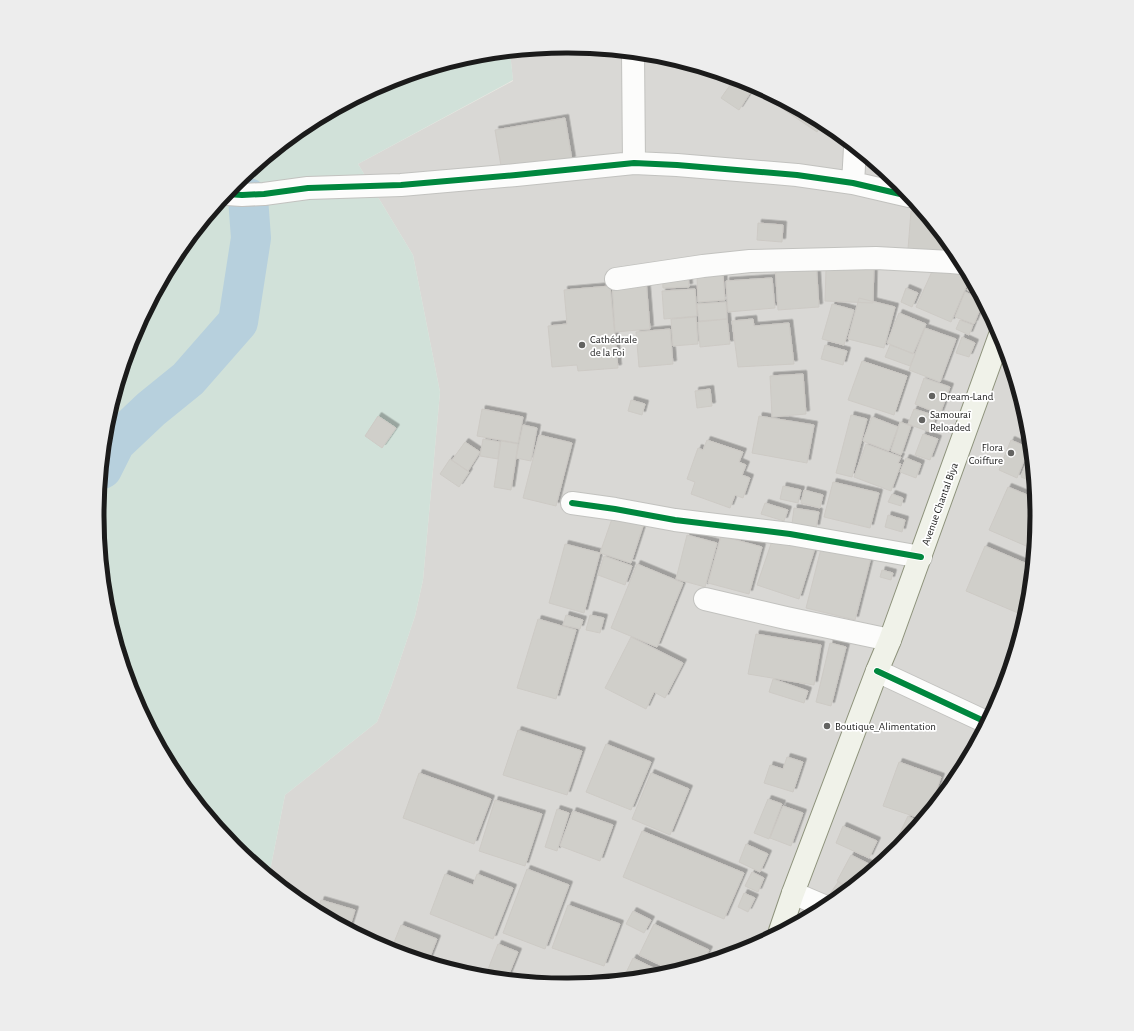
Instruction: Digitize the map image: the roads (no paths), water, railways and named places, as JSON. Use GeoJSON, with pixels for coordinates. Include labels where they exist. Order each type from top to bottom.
{"type":"FeatureCollection","features":[{"type":"Feature","properties":{"kind":"main road","name":"Avenue Chantal Biya"},"geometry":{"type":"LineString","coordinates":[[782,924],[890,640],[996,345]]}},
{"type":"Feature","properties":{"kind":"street"},"geometry":{"type":"LineString","coordinates":[[634,58],[634,163]]}},
{"type":"Feature","properties":{"kind":"street"},"geometry":{"type":"LineString","coordinates":[[853,183],[855,154]]}},
{"type":"Feature","properties":{"kind":"street"},"geometry":{"type":"LineString","coordinates":[[234,194],[264,194],[308,188],[401,185],[634,163],[773,173],[853,183],[899,194]]}},
{"type":"Feature","properties":{"kind":"street"},"geometry":{"type":"LineString","coordinates":[[616,279],[703,266],[750,261],[876,258],[954,262]]}},
{"type":"Feature","properties":{"kind":"street"},"geometry":{"type":"LineString","coordinates":[[572,503],[616,509],[675,520],[790,534],[921,556]]}},
{"type":"Feature","properties":{"kind":"street"},"geometry":{"type":"LineString","coordinates":[[705,599],[890,640]]}},
{"type":"Feature","properties":{"kind":"street"},"geometry":{"type":"LineString","coordinates":[[877,671],[982,720]]}},
{"type":"Feature","properties":{"kind":"street"},"geometry":{"type":"LineString","coordinates":[[793,893],[818,904]]}},
{"type":"Feature","properties":{"kind":"waterway"},"geometry":{"type":"LineString","coordinates":[[108,458],[115,443],[151,409],[188,379],[238,322],[251,238],[248,198]]}},
{"type":"Feature","properties":{"kind":"place","name":"Cathédrale de la Foi"},"geometry":{"type":"Point","coordinates":[582,345]}},
{"type":"Feature","properties":{"kind":"place","name":"Dream-Land"},"geometry":{"type":"Point","coordinates":[932,396]}},
{"type":"Feature","properties":{"kind":"place","name":"Samouraï Reloaded"},"geometry":{"type":"Point","coordinates":[922,420]}},
{"type":"Feature","properties":{"kind":"place","name":"Flora Coiffure"},"geometry":{"type":"Point","coordinates":[1011,453]}},
{"type":"Feature","properties":{"kind":"place","name":"Boutique_Alimentation"},"geometry":{"type":"Point","coordinates":[827,726]}}]}
